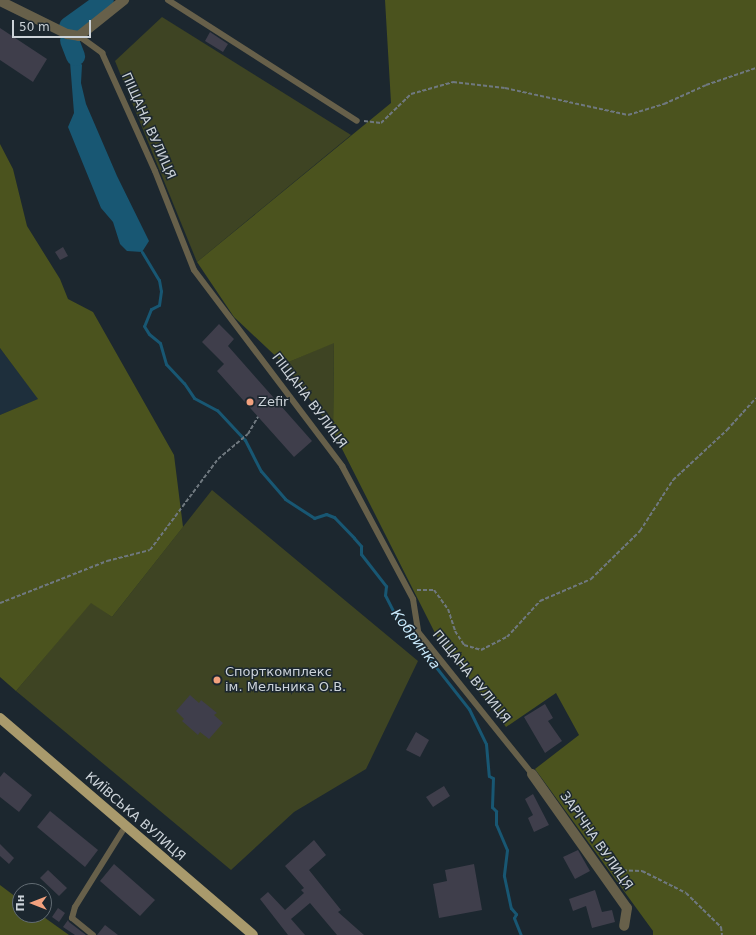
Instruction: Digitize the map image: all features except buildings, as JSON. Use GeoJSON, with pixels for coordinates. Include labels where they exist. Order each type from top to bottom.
{"type":"FeatureCollection","features":[{"type":"Feature","properties":{"kind":"main road","name":"КИЇВСЬКА ВУЛИЦЯ"},"geometry":{"type":"LineString","coordinates":[[0,718],[125,827],[254,935]]}},
{"type":"Feature","properties":{"kind":"street"},"geometry":{"type":"LineString","coordinates":[[79,36],[124,0]]}},
{"type":"Feature","properties":{"kind":"street","name":"ПІЩАНА ВУЛИЦЯ"},"geometry":{"type":"LineString","coordinates":[[0,1],[67,34],[79,36]]}},
{"type":"Feature","properties":{"kind":"street","name":"ЗАРІЧНА ВУЛИЦЯ"},"geometry":{"type":"LineString","coordinates":[[532,774],[627,908],[624,926]]}},
{"type":"Feature","properties":{"kind":"lane"},"geometry":{"type":"LineString","coordinates":[[168,0],[357,121]]}},
{"type":"Feature","properties":{"kind":"lane","name":"ПІЩАНА ВУЛИЦЯ"},"geometry":{"type":"LineString","coordinates":[[79,36],[102,53],[155,170],[194,270],[342,466],[411,594],[418,632],[532,774]]}},
{"type":"Feature","properties":{"kind":"lane"},"geometry":{"type":"LineString","coordinates":[[93,935],[72,918],[75,907],[125,827]]}},
{"type":"Feature","properties":{"kind":"path"},"geometry":{"type":"LineString","coordinates":[[357,121],[381,123],[411,94],[453,82],[505,88],[628,115],[664,104],[706,85],[756,68]]}},
{"type":"Feature","properties":{"kind":"path"},"geometry":{"type":"LineString","coordinates":[[411,594],[419,589],[434,590],[448,609],[455,631],[464,645],[481,650],[507,637],[540,601],[591,579],[640,531],[673,480],[727,430],[756,398]]}},
{"type":"Feature","properties":{"kind":"path"},"geometry":{"type":"LineString","coordinates":[[0,603],[107,561],[150,550],[218,459],[248,434],[258,417]]}},
{"type":"Feature","properties":{"kind":"path"},"geometry":{"type":"LineString","coordinates":[[600,869],[642,871],[686,893],[721,928],[722,935]]}},
{"type":"Feature","properties":{"kind":"shaded area"},"geometry":{"type":"Polygon","coordinates":[[[0,348],[39,399],[0,415],[0,348]]]}},
{"type":"Feature","properties":{"kind":"green space"},"geometry":{"type":"Polygon","coordinates":[[[385,0],[756,0],[756,935],[653,935],[653,931],[535,769],[579,735],[556,693],[506,727],[436,635],[333,431],[334,343],[284,364],[234,317],[197,262],[391,103],[385,0]]]}},
{"type":"Feature","properties":{"kind":"green space"},"geometry":{"type":"Polygon","coordinates":[[[162,17],[351,135],[197,262],[115,61],[162,17]]]}},
{"type":"Feature","properties":{"kind":"green space"},"geometry":{"type":"Polygon","coordinates":[[[0,144],[13,169],[27,226],[60,279],[68,299],[93,312],[174,455],[183,527],[112,617],[91,603],[16,691],[0,677],[0,415],[38,399],[0,348],[0,144]]]}},
{"type":"Feature","properties":{"kind":"green space"},"geometry":{"type":"Polygon","coordinates":[[[334,342],[333,431],[284,364],[334,342]]]}},
{"type":"Feature","properties":{"kind":"green space","name":"Спорткомплекс ім. Мельника О.В."},"geometry":{"type":"Polygon","coordinates":[[[212,490],[418,661],[366,769],[294,812],[231,870],[16,691],[91,602],[112,617],[212,490]]]}},
{"type":"Feature","properties":{"kind":"green space"},"geometry":{"type":"Polygon","coordinates":[[[0,885],[12,894],[12,923],[52,923],[69,935],[0,935],[0,885]]]}},
{"type":"Feature","properties":{"kind":"water"},"geometry":{"type":"Polygon","coordinates":[[[75,56],[82,65],[81,83],[86,104],[117,176],[149,241],[142,252],[127,251],[120,244],[113,222],[101,208],[68,127],[74,113],[70,62],[75,56]]]}},
{"type":"Feature","properties":{"kind":"waterway","name":"Кобринка"},"geometry":{"type":"LineString","coordinates":[[68,26],[104,0]]}},
{"type":"Feature","properties":{"kind":"waterway","name":"Кобринка"},"geometry":{"type":"LineString","coordinates":[[69,40],[75,56]]}},
{"type":"Feature","properties":{"kind":"waterway","name":"Кобринка"},"geometry":{"type":"LineString","coordinates":[[142,252],[159,280],[161,291],[159,305],[151,309],[144,326],[149,334],[160,343],[166,364],[184,383],[194,398],[217,410],[245,440],[261,471],[285,499],[314,518],[326,514],[334,517],[354,538],[361,546],[361,554],[386,586],[385,595],[395,615],[469,709],[486,744],[489,776],[493,778],[492,807],[496,811],[496,824],[507,850],[504,876],[511,908],[516,914],[514,918],[521,935]]}},
{"type":"Feature","properties":{"kind":"place","name":"Zefir"},"geometry":{"type":"Point","coordinates":[250,402]}},
{"type":"Feature","properties":{"kind":"place","name":"Спорткомплекс ім. Мельника О.В."},"geometry":{"type":"Point","coordinates":[217,680]}}]}
